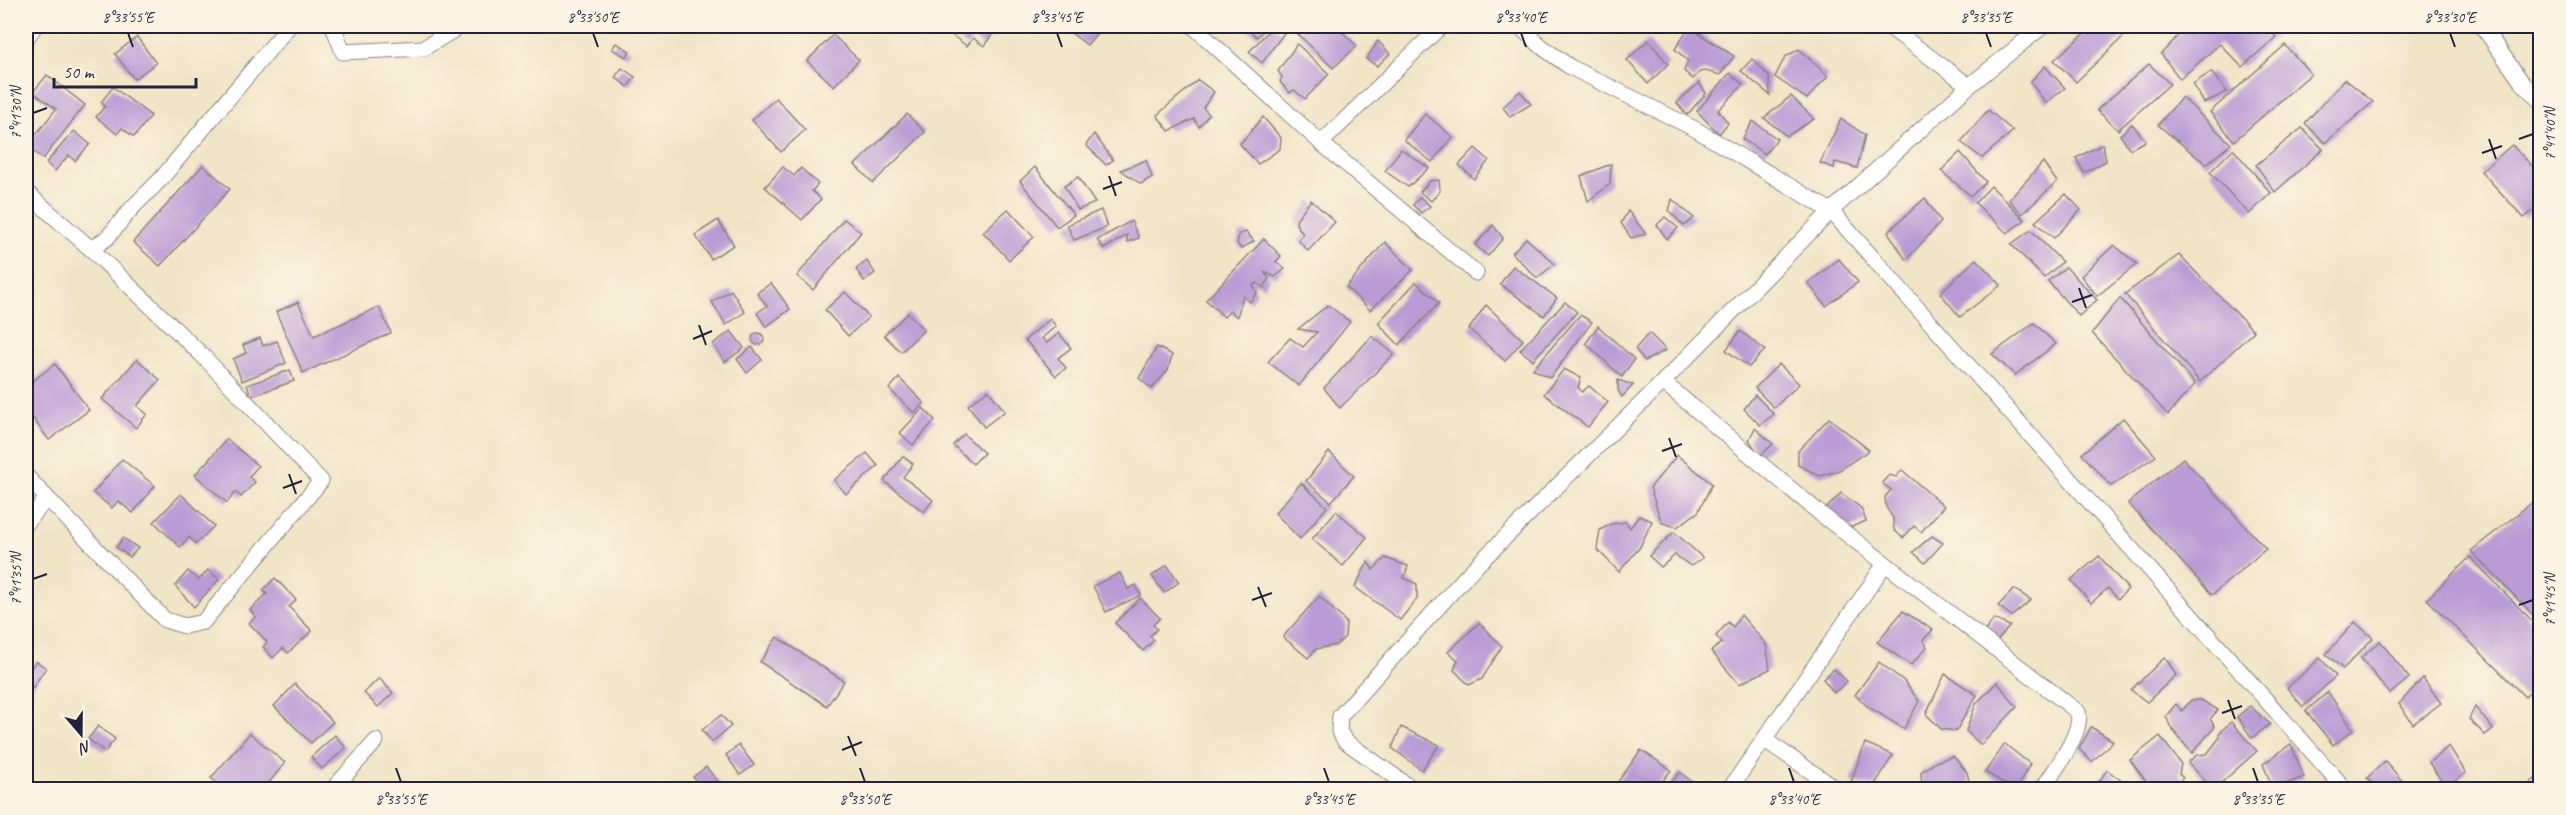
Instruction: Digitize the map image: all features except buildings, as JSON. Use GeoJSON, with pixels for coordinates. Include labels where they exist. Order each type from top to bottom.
{"type":"FeatureCollection","features":[{"type":"Feature","properties":{"kind":"street"},"geometry":{"type":"LineString","coordinates":[[26,39],[34,26]]}},
{"type":"Feature","properties":{"kind":"street"},"geometry":{"type":"LineString","coordinates":[[91,249],[107,238],[132,208],[161,179],[289,26]]}},
{"type":"Feature","properties":{"kind":"street"},"geometry":{"type":"LineString","coordinates":[[333,26],[343,52],[424,48],[460,26]]}},
{"type":"Feature","properties":{"kind":"street"},"geometry":{"type":"LineString","coordinates":[[1192,26],[1321,143],[1476,273]]}},
{"type":"Feature","properties":{"kind":"street"},"geometry":{"type":"LineString","coordinates":[[1321,143],[1440,26]]}},
{"type":"Feature","properties":{"kind":"street"},"geometry":{"type":"LineString","coordinates":[[1519,26],[1542,47],[1570,67],[1695,129],[1831,212],[2346,789]]}},
{"type":"Feature","properties":{"kind":"street"},"geometry":{"type":"LineString","coordinates":[[1888,26],[1969,86]]}},
{"type":"Feature","properties":{"kind":"street"},"geometry":{"type":"LineString","coordinates":[[1414,789],[1345,741],[1339,731],[1340,716],[1469,573],[1831,212],[1969,86],[2043,26]]}},
{"type":"Feature","properties":{"kind":"street"},"geometry":{"type":"LineString","coordinates":[[2482,26],[2521,81],[2541,101]]}},
{"type":"Feature","properties":{"kind":"street"},"geometry":{"type":"LineString","coordinates":[[26,192],[91,249],[201,354],[321,481],[203,622],[185,626],[165,620],[26,476]]}},
{"type":"Feature","properties":{"kind":"street"},"geometry":{"type":"LineString","coordinates":[[1663,382],[1885,564],[2078,712],[2081,720],[2076,732],[2042,789]]}},
{"type":"Feature","properties":{"kind":"street"},"geometry":{"type":"LineString","coordinates":[[26,524],[47,498]]}},
{"type":"Feature","properties":{"kind":"street"},"geometry":{"type":"LineString","coordinates":[[1729,789],[1885,564]]}},
{"type":"Feature","properties":{"kind":"street"},"geometry":{"type":"LineString","coordinates":[[1765,740],[1838,789]]}},
{"type":"Feature","properties":{"kind":"street"},"geometry":{"type":"LineString","coordinates":[[332,789],[376,741]]}}]}
